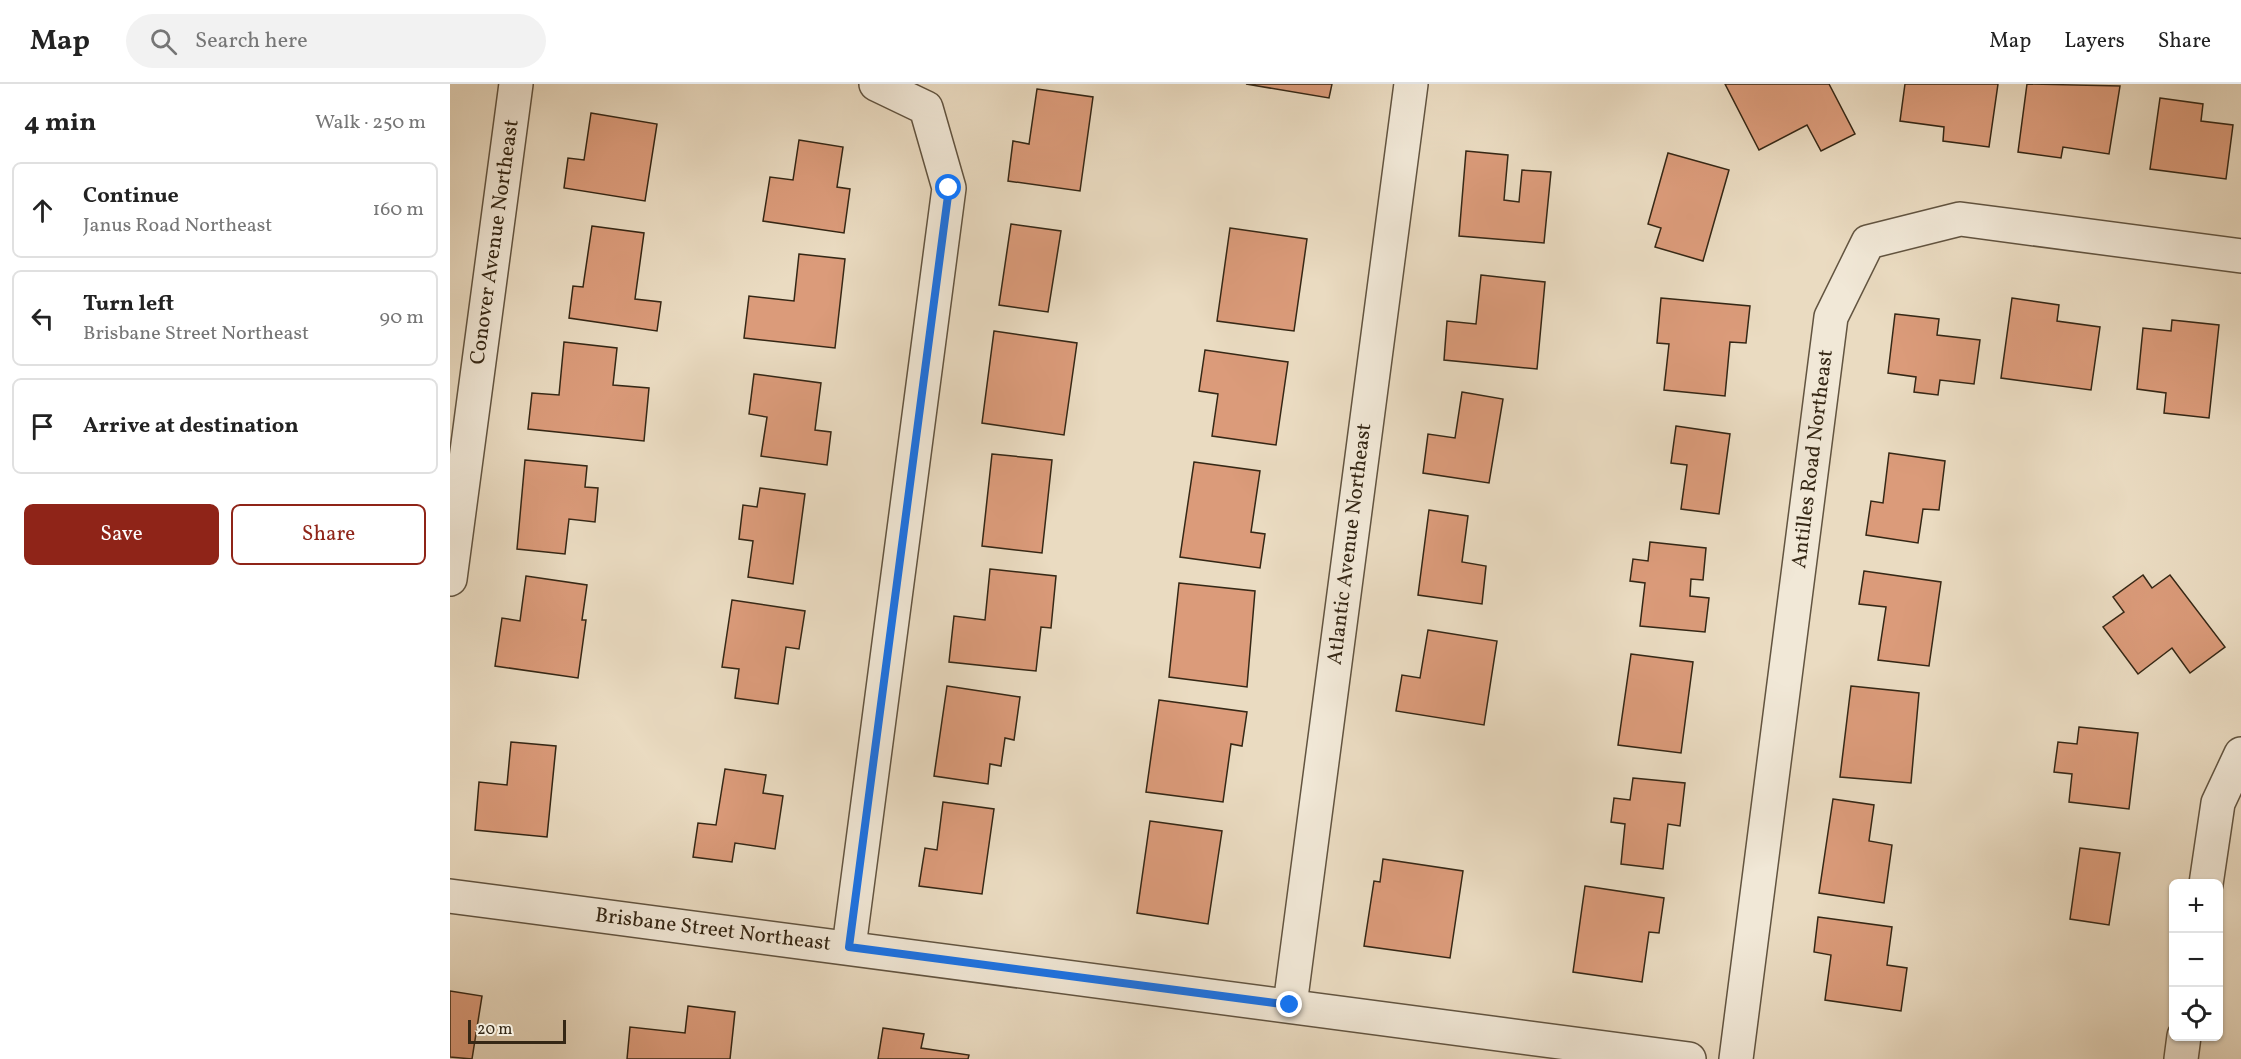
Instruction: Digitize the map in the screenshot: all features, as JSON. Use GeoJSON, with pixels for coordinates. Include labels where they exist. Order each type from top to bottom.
{"type":"FeatureCollection","features":[{"type":"Feature","properties":{"kind":"street","name":"Conover Avenue Northeast"},"geometry":{"type":"LineString","coordinates":[[450,579],[516,84]]}},
{"type":"Feature","properties":{"kind":"street"},"geometry":{"type":"LineString","coordinates":[[849,947],[949,188],[926,108],[876,84]]}},
{"type":"Feature","properties":{"kind":"street","name":"Atlantic Avenue Northeast"},"geometry":{"type":"LineString","coordinates":[[1290,1005],[1411,84]]}},
{"type":"Feature","properties":{"kind":"street","name":"Antilles Road Northeast"},"geometry":{"type":"LineString","coordinates":[[1736,1059],[1831,317],[1868,242],[1959,219],[2241,256]]}},
{"type":"Feature","properties":{"kind":"street"},"geometry":{"type":"LineString","coordinates":[[2207,879],[2217,803],[2241,754]]}},
{"type":"Feature","properties":{"kind":"street","name":"Brisbane Street Northeast"},"geometry":{"type":"LineString","coordinates":[[450,896],[1689,1059]]}},
{"type":"Feature","properties":{"kind":"street"},"geometry":{"type":"LineString","coordinates":[[2181,1059],[2183,1041]]}},
{"type":"Feature","properties":{"kind":"building"},"geometry":{"type":"Polygon","coordinates":[[[1246,84],[1332,84],[1329,98],[1246,84]]]}},
{"type":"Feature","properties":{"kind":"building"},"geometry":{"type":"Polygon","coordinates":[[[1725,84],[1829,84],[1855,134],[1821,151],[1807,125],[1759,150],[1725,84]]]}},
{"type":"Feature","properties":{"kind":"building"},"geometry":{"type":"Polygon","coordinates":[[[1905,84],[1998,84],[1989,147],[1943,141],[1944,127],[1900,121],[1905,84]]]}},
{"type":"Feature","properties":{"kind":"building"},"geometry":{"type":"Polygon","coordinates":[[[2027,84],[2120,86],[2109,154],[2063,147],[2061,158],[2018,152],[2027,84]]]}},
{"type":"Feature","properties":{"kind":"building"},"geometry":{"type":"Polygon","coordinates":[[[1037,89],[1093,97],[1080,191],[1008,181],[1013,141],[1029,144],[1037,89]]]}},
{"type":"Feature","properties":{"kind":"building"},"geometry":{"type":"Polygon","coordinates":[[[2160,98],[2203,104],[2201,121],[2233,125],[2226,179],[2150,169],[2160,98]]]}},
{"type":"Feature","properties":{"kind":"building"},"geometry":{"type":"Polygon","coordinates":[[[591,113],[657,124],[645,201],[564,188],[568,158],[584,160],[591,113]]]}},
{"type":"Feature","properties":{"kind":"building"},"geometry":{"type":"Polygon","coordinates":[[[799,140],[843,147],[837,187],[850,189],[844,233],[763,221],[770,177],[793,180],[799,140]]]}},
{"type":"Feature","properties":{"kind":"building"},"geometry":{"type":"Polygon","coordinates":[[[1466,151],[1508,155],[1504,200],[1519,202],[1522,170],[1551,172],[1544,243],[1459,236],[1466,151]]]}},
{"type":"Feature","properties":{"kind":"building"},"geometry":{"type":"Polygon","coordinates":[[[1668,153],[1729,170],[1703,261],[1655,247],[1661,228],[1648,224],[1668,153]]]}},
{"type":"Feature","properties":{"kind":"building"},"geometry":{"type":"Polygon","coordinates":[[[1011,224],[1061,231],[1048,312],[999,305],[1011,224]]]}},
{"type":"Feature","properties":{"kind":"building"},"geometry":{"type":"Polygon","coordinates":[[[592,226],[644,233],[635,299],[661,302],[657,331],[569,318],[573,286],[583,287],[592,226]]]}},
{"type":"Feature","properties":{"kind":"building"},"geometry":{"type":"Polygon","coordinates":[[[1230,228],[1307,239],[1294,331],[1217,321],[1230,228]]]}},
{"type":"Feature","properties":{"kind":"building"},"geometry":{"type":"Polygon","coordinates":[[[799,254],[845,259],[835,348],[744,338],[749,296],[794,301],[799,254]]]}},
{"type":"Feature","properties":{"kind":"building"},"geometry":{"type":"Polygon","coordinates":[[[1481,275],[1545,282],[1537,369],[1444,360],[1447,321],[1476,324],[1481,275]]]}},
{"type":"Feature","properties":{"kind":"building"},"geometry":{"type":"Polygon","coordinates":[[[1661,298],[1750,306],[1746,343],[1730,342],[1725,396],[1664,390],[1669,344],[1657,343],[1661,298]]]}},
{"type":"Feature","properties":{"kind":"building"},"geometry":{"type":"Polygon","coordinates":[[[2012,298],[2059,305],[2057,321],[2100,327],[2091,390],[2001,378],[2012,298]]]}},
{"type":"Feature","properties":{"kind":"building"},"geometry":{"type":"Polygon","coordinates":[[[1895,314],[1939,319],[1937,335],[1980,340],[1974,384],[1940,380],[1938,395],[1914,392],[1916,377],[1888,373],[1895,314]]]}},
{"type":"Feature","properties":{"kind":"building"},"geometry":{"type":"Polygon","coordinates":[[[2172,320],[2219,325],[2209,418],[2164,413],[2166,393],[2137,389],[2143,328],[2171,331],[2172,320]]]}},
{"type":"Feature","properties":{"kind":"building"},"geometry":{"type":"Polygon","coordinates":[[[994,331],[1077,343],[1064,435],[982,423],[994,331]]]}},
{"type":"Feature","properties":{"kind":"building"},"geometry":{"type":"Polygon","coordinates":[[[564,342],[617,348],[613,385],[649,388],[644,441],[528,429],[532,393],[559,395],[564,342]]]}},
{"type":"Feature","properties":{"kind":"building"},"geometry":{"type":"Polygon","coordinates":[[[1205,350],[1288,362],[1276,445],[1212,436],[1218,394],[1199,391],[1205,350]]]}},
{"type":"Feature","properties":{"kind":"building"},"geometry":{"type":"Polygon","coordinates":[[[754,374],[821,383],[815,430],[831,432],[827,465],[761,456],[767,417],[749,414],[754,374]]]}},
{"type":"Feature","properties":{"kind":"building"},"geometry":{"type":"Polygon","coordinates":[[[1462,392],[1503,399],[1489,483],[1423,473],[1428,434],[1455,438],[1462,392]]]}},
{"type":"Feature","properties":{"kind":"building"},"geometry":{"type":"Polygon","coordinates":[[[1676,426],[1730,434],[1719,514],[1681,509],[1687,465],[1671,463],[1676,426]]]}},
{"type":"Feature","properties":{"kind":"building"},"geometry":{"type":"Polygon","coordinates":[[[1889,453],[1945,461],[1939,510],[1923,509],[1918,543],[1866,535],[1871,501],[1883,503],[1889,453]]]}},
{"type":"Feature","properties":{"kind":"building"},"geometry":{"type":"Polygon","coordinates":[[[992,454],[1052,460],[1042,553],[982,546],[992,454]]]}},
{"type":"Feature","properties":{"kind":"building"},"geometry":{"type":"Polygon","coordinates":[[[525,460],[587,466],[585,487],[598,488],[595,522],[569,519],[565,554],[517,549],[525,460]]]}},
{"type":"Feature","properties":{"kind":"building"},"geometry":{"type":"Polygon","coordinates":[[[1194,462],[1260,471],[1251,532],[1265,534],[1260,568],[1180,557],[1194,462]]]}},
{"type":"Feature","properties":{"kind":"building"},"geometry":{"type":"Polygon","coordinates":[[[760,488],[805,494],[793,584],[748,577],[753,541],[739,539],[743,505],[757,507],[760,488]]]}},
{"type":"Feature","properties":{"kind":"building"},"geometry":{"type":"Polygon","coordinates":[[[1429,510],[1468,516],[1462,562],[1486,566],[1482,604],[1418,595],[1429,510]]]}},
{"type":"Feature","properties":{"kind":"building"},"geometry":{"type":"Polygon","coordinates":[[[1650,542],[1706,548],[1703,580],[1691,579],[1690,596],[1709,598],[1705,632],[1640,626],[1645,583],[1630,581],[1633,559],[1648,561],[1650,542]]]}},
{"type":"Feature","properties":{"kind":"building"},"geometry":{"type":"Polygon","coordinates":[[[990,569],[1056,576],[1051,628],[1041,627],[1036,671],[949,662],[954,616],[985,620],[990,569]]]}},
{"type":"Feature","properties":{"kind":"building"},"geometry":{"type":"Polygon","coordinates":[[[1864,571],[1941,582],[1929,666],[1878,660],[1886,607],[1859,604],[1864,571]]]}},
{"type":"Feature","properties":{"kind":"building"},"geometry":{"type":"Polygon","coordinates":[[[2143,575],[2152,588],[2170,575],[2225,647],[2190,673],[2172,648],[2138,674],[2103,627],[2124,612],[2113,597],[2143,575]]]}},
{"type":"Feature","properties":{"kind":"building"},"geometry":{"type":"Polygon","coordinates":[[[526,576],[587,585],[582,620],[586,620],[578,678],[495,666],[502,618],[520,621],[526,576]]]}},
{"type":"Feature","properties":{"kind":"building"},"geometry":{"type":"Polygon","coordinates":[[[1179,583],[1255,591],[1247,687],[1169,677],[1179,583]]]}},
{"type":"Feature","properties":{"kind":"building"},"geometry":{"type":"Polygon","coordinates":[[[732,600],[805,611],[799,649],[786,647],[778,704],[735,698],[739,669],[722,667],[732,600]]]}},
{"type":"Feature","properties":{"kind":"building"},"geometry":{"type":"Polygon","coordinates":[[[1428,630],[1497,641],[1484,725],[1396,711],[1402,675],[1420,678],[1428,630]]]}},
{"type":"Feature","properties":{"kind":"building"},"geometry":{"type":"Polygon","coordinates":[[[1631,654],[1693,662],[1681,753],[1618,745],[1631,654]]]}},
{"type":"Feature","properties":{"kind":"building"},"geometry":{"type":"Polygon","coordinates":[[[947,686],[1020,697],[1014,740],[1005,738],[1001,766],[990,764],[988,784],[934,776],[947,686]]]}},
{"type":"Feature","properties":{"kind":"building"},"geometry":{"type":"Polygon","coordinates":[[[1851,686],[1919,693],[1911,783],[1840,777],[1851,686]]]}},
{"type":"Feature","properties":{"kind":"building"},"geometry":{"type":"Polygon","coordinates":[[[1159,700],[1247,712],[1242,746],[1231,744],[1223,802],[1146,792],[1159,700]]]}},
{"type":"Feature","properties":{"kind":"building"},"geometry":{"type":"Polygon","coordinates":[[[2079,727],[2138,733],[2129,809],[2069,802],[2072,774],[2054,772],[2058,742],[2077,744],[2079,727]]]}},
{"type":"Feature","properties":{"kind":"building"},"geometry":{"type":"Polygon","coordinates":[[[511,742],[556,746],[547,837],[475,830],[479,782],[507,785],[511,742]]]}},
{"type":"Feature","properties":{"kind":"building"},"geometry":{"type":"Polygon","coordinates":[[[725,769],[766,775],[763,793],[783,796],[775,849],[735,843],[732,862],[693,857],[698,823],[716,825],[725,769]]]}},
{"type":"Feature","properties":{"kind":"building"},"geometry":{"type":"Polygon","coordinates":[[[1633,778],[1685,783],[1680,826],[1668,824],[1663,869],[1621,864],[1625,824],[1611,822],[1614,798],[1630,800],[1633,778]]]}},
{"type":"Feature","properties":{"kind":"building"},"geometry":{"type":"Polygon","coordinates":[[[1833,799],[1874,805],[1869,841],[1892,845],[1884,903],[1819,893],[1833,799]]]}},
{"type":"Feature","properties":{"kind":"building"},"geometry":{"type":"Polygon","coordinates":[[[943,802],[994,809],[982,894],[919,886],[925,848],[937,850],[943,802]]]}},
{"type":"Feature","properties":{"kind":"building"},"geometry":{"type":"Polygon","coordinates":[[[1150,821],[1222,831],[1208,924],[1137,913],[1150,821]]]}},
{"type":"Feature","properties":{"kind":"building"},"geometry":{"type":"Polygon","coordinates":[[[2080,848],[2120,853],[2109,925],[2070,919],[2080,848]]]}},
{"type":"Feature","properties":{"kind":"building"},"geometry":{"type":"Polygon","coordinates":[[[1383,859],[1463,871],[1450,958],[1364,946],[1374,881],[1380,882],[1383,859]]]}},
{"type":"Feature","properties":{"kind":"building"},"geometry":{"type":"Polygon","coordinates":[[[1585,886],[1664,898],[1659,933],[1649,932],[1642,982],[1573,972],[1585,886]]]}},
{"type":"Feature","properties":{"kind":"building"},"geometry":{"type":"Polygon","coordinates":[[[1818,917],[1892,927],[1887,965],[1907,968],[1901,1011],[1825,1000],[1831,955],[1814,952],[1818,917]]]}},
{"type":"Feature","properties":{"kind":"building"},"geometry":{"type":"Polygon","coordinates":[[[450,991],[482,996],[472,1059],[450,1057],[450,991]]]}},
{"type":"Feature","properties":{"kind":"building"},"geometry":{"type":"Polygon","coordinates":[[[688,1006],[735,1012],[730,1059],[627,1059],[630,1027],[685,1033],[688,1006]]]}},
{"type":"Feature","properties":{"kind":"building"},"geometry":{"type":"Polygon","coordinates":[[[883,1028],[924,1034],[921,1048],[969,1055],[968,1059],[878,1059],[883,1028]]]}},
{"type":"Feature","properties":{"kind":"route"},"geometry":{"type":"LineString","coordinates":[[949,188],[849,947],[1290,1005]]}}]}
